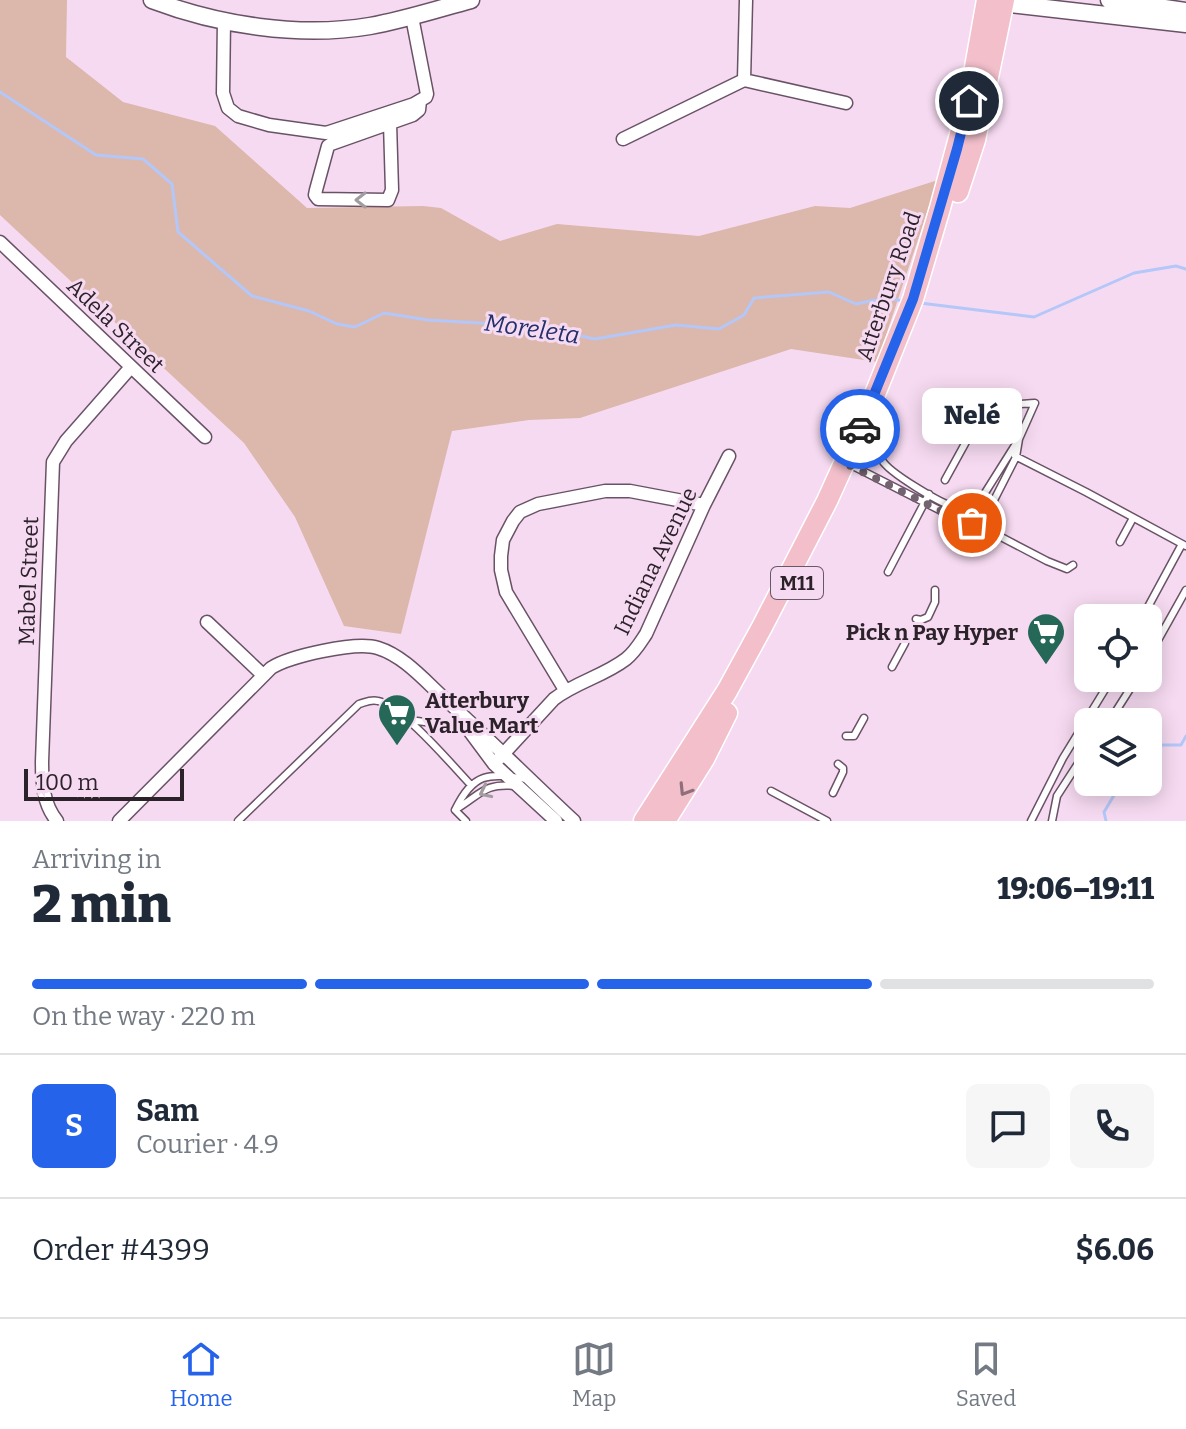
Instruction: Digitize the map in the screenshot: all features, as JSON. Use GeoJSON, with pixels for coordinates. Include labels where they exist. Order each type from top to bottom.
{"type":"FeatureCollection","features":[{"type":"Feature","properties":{"kind":"main road","name":"Atterbury Road"},"geometry":{"type":"LineString","coordinates":[[665,821],[704,759],[796,585],[876,406],[927,267],[995,1]]}},
{"type":"Feature","properties":{"kind":"main road","name":"Atterbury Road"},"geometry":{"type":"LineString","coordinates":[[644,821],[727,691],[850,465]]}},
{"type":"Feature","properties":{"kind":"street"},"geometry":{"type":"LineString","coordinates":[[152,0],[190,7],[224,20],[314,31],[370,26],[471,0]]}},
{"type":"Feature","properties":{"kind":"street"},"geometry":{"type":"LineString","coordinates":[[744,80],[746,0]]}},
{"type":"Feature","properties":{"kind":"street"},"geometry":{"type":"LineString","coordinates":[[981,0],[1186,24]]}},
{"type":"Feature","properties":{"kind":"street"},"geometry":{"type":"LineString","coordinates":[[1110,0],[1166,4],[1186,11]]}},
{"type":"Feature","properties":{"kind":"street"},"geometry":{"type":"LineString","coordinates":[[390,123],[392,190],[388,200],[318,199],[315,195],[328,146],[390,123],[413,115],[419,110],[424,98],[412,17]]}},
{"type":"Feature","properties":{"kind":"street"},"geometry":{"type":"LineString","coordinates":[[224,20],[223,93],[228,108],[238,116],[269,125],[326,133],[424,98]]}},
{"type":"Feature","properties":{"kind":"street"},"geometry":{"type":"LineString","coordinates":[[623,139],[744,80],[846,103]]}},
{"type":"Feature","properties":{"kind":"street","name":"Adela Street"},"geometry":{"type":"LineString","coordinates":[[0,242],[205,437]]}},
{"type":"Feature","properties":{"kind":"street"},"geometry":{"type":"LineString","coordinates":[[0,264],[11,252]]}},
{"type":"Feature","properties":{"kind":"street","name":"Mabel Street"},"geometry":{"type":"LineString","coordinates":[[57,821],[46,801],[42,781],[53,462],[66,441],[131,367]]}},
{"type":"Feature","properties":{"kind":"street","name":"Indiana Avenue"},"geometry":{"type":"LineString","coordinates":[[494,764],[565,690],[615,666],[635,649],[646,634],[729,456]]}},
{"type":"Feature","properties":{"kind":"street"},"geometry":{"type":"LineString","coordinates":[[565,690],[509,600],[503,584],[503,540],[513,521],[527,508],[538,504],[605,491],[630,491],[704,505]]}},
{"type":"Feature","properties":{"kind":"street"},"geometry":{"type":"LineString","coordinates":[[207,622],[263,675]]}},
{"type":"Feature","properties":{"kind":"street"},"geometry":{"type":"LineString","coordinates":[[119,821],[277,664],[367,646],[386,651],[414,671],[504,753],[556,821]]}},
{"type":"Feature","properties":{"kind":"street"},"geometry":{"type":"LineString","coordinates":[[452,705],[494,764],[574,821]]}},
{"type":"Feature","properties":{"kind":"lane"},"geometry":{"type":"LineString","coordinates":[[876,406],[882,414],[878,446],[885,465],[957,508],[976,506],[1019,439],[1035,403],[1007,405],[985,412],[945,480]]}},
{"type":"Feature","properties":{"kind":"lane"},"geometry":{"type":"LineString","coordinates":[[850,465],[963,522],[972,523],[988,512],[1016,457],[1019,439]]}},
{"type":"Feature","properties":{"kind":"lane"},"geometry":{"type":"LineString","coordinates":[[1008,453],[1184,545],[1150,604]]}},
{"type":"Feature","properties":{"kind":"lane"},"geometry":{"type":"LineString","coordinates":[[888,572],[929,494]]}},
{"type":"Feature","properties":{"kind":"lane"},"geometry":{"type":"LineString","coordinates":[[1120,542],[1133,518]]}},
{"type":"Feature","properties":{"kind":"lane"},"geometry":{"type":"LineString","coordinates":[[1003,538],[1067,569],[1073,565]]}},
{"type":"Feature","properties":{"kind":"lane"},"geometry":{"type":"LineString","coordinates":[[916,619],[928,617],[935,602],[935,590]]}},
{"type":"Feature","properties":{"kind":"lane"},"geometry":{"type":"LineString","coordinates":[[1162,633],[1186,590]]}},
{"type":"Feature","properties":{"kind":"lane"},"geometry":{"type":"LineString","coordinates":[[892,667],[905,643]]}},
{"type":"Feature","properties":{"kind":"lane"},"geometry":{"type":"LineString","coordinates":[[1031,821],[1063,758],[1103,692]]}},
{"type":"Feature","properties":{"kind":"lane"},"geometry":{"type":"LineString","coordinates":[[238,821],[359,704],[372,700],[382,702],[409,720],[470,784]]}},
{"type":"Feature","properties":{"kind":"lane"},"geometry":{"type":"LineString","coordinates":[[846,736],[854,736],[864,718]]}},
{"type":"Feature","properties":{"kind":"lane"},"geometry":{"type":"LineString","coordinates":[[409,720],[469,731]]}},
{"type":"Feature","properties":{"kind":"lane"},"geometry":{"type":"LineString","coordinates":[[833,793],[843,772],[838,764]]}},
{"type":"Feature","properties":{"kind":"lane"},"geometry":{"type":"LineString","coordinates":[[1052,821],[1057,796],[1074,770]]}},
{"type":"Feature","properties":{"kind":"lane"},"geometry":{"type":"LineString","coordinates":[[455,810],[470,784],[483,778],[509,776]]}},
{"type":"Feature","properties":{"kind":"lane"},"geometry":{"type":"LineString","coordinates":[[455,810],[487,788],[525,784]]}},
{"type":"Feature","properties":{"kind":"lane"},"geometry":{"type":"LineString","coordinates":[[771,791],[827,821]]}},
{"type":"Feature","properties":{"kind":"lane"},"geometry":{"type":"LineString","coordinates":[[455,810],[466,821]]}},
{"type":"Feature","properties":{"kind":"shaded area"},"geometry":{"type":"Polygon","coordinates":[[[0,0],[67,0],[66,57],[123,102],[215,126],[307,208],[441,208],[500,241],[557,224],[699,236],[815,206],[850,208],[938,180],[877,362],[791,349],[580,418],[529,420],[452,431],[401,634],[344,626],[295,517],[244,443],[0,215],[0,0]]]}},
{"type":"Feature","properties":{"kind":"waterway","name":"Moreleta"},"geometry":{"type":"LineString","coordinates":[[0,92],[96,155],[143,159],[172,184],[178,232],[252,296],[309,311],[337,324],[355,327],[384,313],[428,320],[533,326],[595,339],[676,325],[719,329],[744,315],[754,298],[829,292],[856,304],[885,298],[904,301]]}},
{"type":"Feature","properties":{"kind":"waterway","name":"Moreleta"},"geometry":{"type":"LineString","coordinates":[[920,303],[1034,317],[1134,273],[1176,266],[1186,269]]}},
{"type":"Feature","properties":{"kind":"waterway"},"geometry":{"type":"LineString","coordinates":[[1162,745],[1181,745],[1186,736]]}},
{"type":"Feature","properties":{"kind":"waterway"},"geometry":{"type":"LineString","coordinates":[[1106,821],[1104,812],[1114,796]]}},
{"type":"Feature","properties":{"kind":"way so far"},"geometry":{"type":"LineString","coordinates":[[860,429],[845,463],[963,522],[972,523]]}},
{"type":"Feature","properties":{"kind":"place","name":"Nelé"},"geometry":{"type":"Point","coordinates":[972,523]}},
{"type":"Feature","properties":{"kind":"place","name":"Pick n Pay Hyper"},"geometry":{"type":"Point","coordinates":[1046,666]}},
{"type":"Feature","properties":{"kind":"place","name":"Atterbury Value Mart"},"geometry":{"type":"Point","coordinates":[397,747]}},
{"type":"Feature","properties":{"kind":"route"},"geometry":{"type":"LineString","coordinates":[[860,429],[913,299],[969,101]]}}]}
